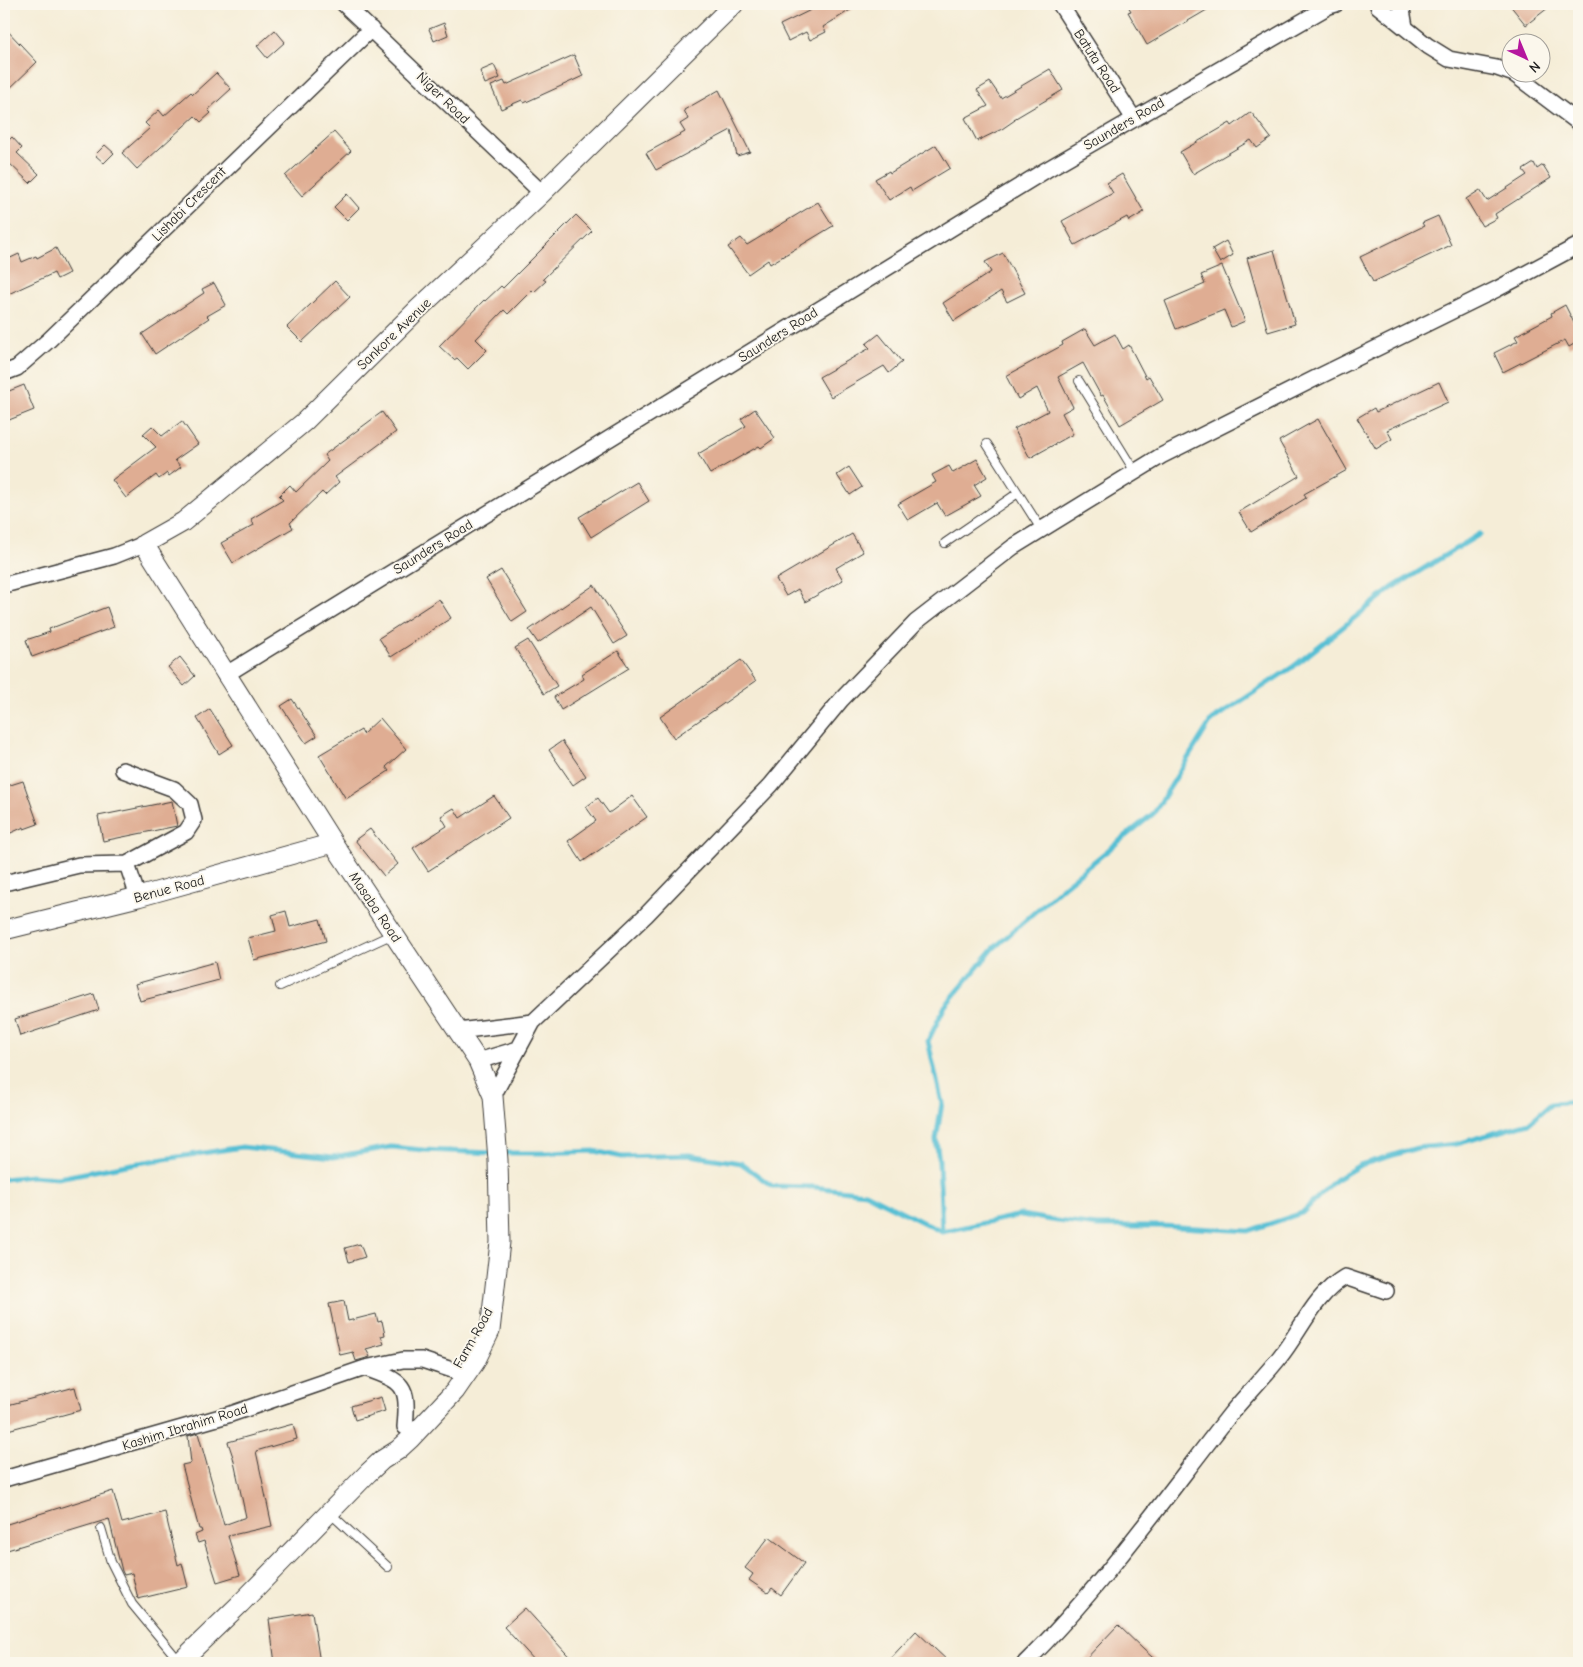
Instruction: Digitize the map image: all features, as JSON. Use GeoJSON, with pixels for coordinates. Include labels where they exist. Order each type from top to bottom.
{"type":"FeatureCollection","features":[{"type":"Feature","properties":{"kind":"street","name":"Niger Road"},"geometry":{"type":"LineString","coordinates":[[344,4],[542,193]]}},
{"type":"Feature","properties":{"kind":"street","name":"Sankore Avenue"},"geometry":{"type":"LineString","coordinates":[[4,585],[114,556],[144,544],[183,522],[304,422],[417,310],[542,193],[734,4]]}},
{"type":"Feature","properties":{"kind":"street","name":"Batuta Road"},"geometry":{"type":"LineString","coordinates":[[1060,4],[1134,118]]}},
{"type":"Feature","properties":{"kind":"street","name":"Saunders Road"},"geometry":{"type":"LineString","coordinates":[[226,675],[1046,170],[1329,6],[1336,4]]}},
{"type":"Feature","properties":{"kind":"street"},"geometry":{"type":"LineString","coordinates":[[1374,5],[1386,6],[1395,4]]}},
{"type":"Feature","properties":{"kind":"street"},"geometry":{"type":"LineString","coordinates":[[1401,4],[1405,27]]}},
{"type":"Feature","properties":{"kind":"street"},"geometry":{"type":"LineString","coordinates":[[1374,5],[1428,46],[1449,59],[1497,68],[1514,74],[1579,123]]}},
{"type":"Feature","properties":{"kind":"street","name":"Lishabi Crescent"},"geometry":{"type":"LineString","coordinates":[[4,373],[17,368],[49,340],[371,29]]}},
{"type":"Feature","properties":{"kind":"street"},"geometry":{"type":"LineString","coordinates":[[494,1096],[533,1022],[646,915],[771,785],[841,700],[916,622],[1013,547],[1161,456],[1497,289],[1579,244]]}},
{"type":"Feature","properties":{"kind":"street","name":"Masaba Road"},"geometry":{"type":"LineString","coordinates":[[144,544],[332,843],[478,1061],[494,1096],[500,1242],[493,1301]]}},
{"type":"Feature","properties":{"kind":"street"},"geometry":{"type":"LineString","coordinates":[[4,883],[79,865],[127,864],[186,832],[194,820],[190,804],[174,789],[123,770]]}},
{"type":"Feature","properties":{"kind":"street","name":"Benue Road"},"geometry":{"type":"LineString","coordinates":[[4,930],[138,897],[332,843]]}},
{"type":"Feature","properties":{"kind":"street"},"geometry":{"type":"LineString","coordinates":[[127,864],[138,897]]}},
{"type":"Feature","properties":{"kind":"street"},"geometry":{"type":"LineString","coordinates":[[458,1032],[533,1022]]}},
{"type":"Feature","properties":{"kind":"street"},"geometry":{"type":"LineString","coordinates":[[478,1061],[518,1049]]}},
{"type":"Feature","properties":{"kind":"street"},"geometry":{"type":"LineString","coordinates":[[1025,1663],[1059,1629],[1163,1502],[1234,1410],[1280,1357],[1313,1306],[1328,1289],[1345,1277],[1386,1291]]}},
{"type":"Feature","properties":{"kind":"street","name":"Farm Road"},"geometry":{"type":"LineString","coordinates":[[382,1460],[391,1442],[455,1371],[493,1301]]}},
{"type":"Feature","properties":{"kind":"street","name":"Farm Road"},"geometry":{"type":"LineString","coordinates":[[180,1663],[240,1604],[328,1512],[382,1460],[410,1440],[454,1391],[475,1362],[490,1331],[493,1301]]}},
{"type":"Feature","properties":{"kind":"street","name":"Kashim Ibrahim Road"},"geometry":{"type":"LineString","coordinates":[[4,1480],[231,1414],[365,1368],[403,1360],[422,1360],[455,1371]]}},
{"type":"Feature","properties":{"kind":"street"},"geometry":{"type":"LineString","coordinates":[[365,1368],[390,1377],[403,1390],[407,1401],[405,1427]]}},
{"type":"Feature","properties":{"kind":"lane"},"geometry":{"type":"LineString","coordinates":[[1079,381],[1134,472]]}},
{"type":"Feature","properties":{"kind":"lane"},"geometry":{"type":"LineString","coordinates":[[986,444],[1041,529]]}},
{"type":"Feature","properties":{"kind":"lane"},"geometry":{"type":"LineString","coordinates":[[945,542],[1018,493]]}},
{"type":"Feature","properties":{"kind":"lane"},"geometry":{"type":"LineString","coordinates":[[280,986],[393,934]]}},
{"type":"Feature","properties":{"kind":"lane"},"geometry":{"type":"LineString","coordinates":[[328,1512],[388,1567]]}},
{"type":"Feature","properties":{"kind":"lane"},"geometry":{"type":"LineString","coordinates":[[101,1528],[111,1562],[132,1604],[180,1663]]}},
{"type":"Feature","properties":{"kind":"building"},"geometry":{"type":"Polygon","coordinates":[[[823,4],[860,4],[823,27],[826,32],[810,40],[806,32],[788,41],[780,25],[823,4]]]}},
{"type":"Feature","properties":{"kind":"building"},"geometry":{"type":"Polygon","coordinates":[[[1127,4],[1217,4],[1147,45],[1128,12],[1131,11],[1127,4]]]}},
{"type":"Feature","properties":{"kind":"building"},"geometry":{"type":"Polygon","coordinates":[[[1509,4],[1553,4],[1526,25],[1509,4]]]}},
{"type":"Feature","properties":{"kind":"building"},"geometry":{"type":"Polygon","coordinates":[[[444,23],[448,35],[434,41],[429,29],[444,23]]]}},
{"type":"Feature","properties":{"kind":"building"},"geometry":{"type":"Polygon","coordinates":[[[4,27],[37,62],[4,94],[4,27]]]}},
{"type":"Feature","properties":{"kind":"building"},"geometry":{"type":"Polygon","coordinates":[[[275,30],[285,42],[267,58],[257,46],[275,30]]]}},
{"type":"Feature","properties":{"kind":"building"},"geometry":{"type":"Polygon","coordinates":[[[574,55],[583,76],[524,103],[522,100],[501,109],[491,86],[504,81],[506,85],[574,55]]]}},
{"type":"Feature","properties":{"kind":"building"},"geometry":{"type":"Polygon","coordinates":[[[494,65],[500,78],[485,84],[480,71],[494,65]]]}},
{"type":"Feature","properties":{"kind":"building"},"geometry":{"type":"Polygon","coordinates":[[[1050,69],[1063,90],[1014,119],[1002,129],[977,141],[965,118],[988,106],[977,90],[990,82],[1001,98],[1050,69]]]}},
{"type":"Feature","properties":{"kind":"building"},"geometry":{"type":"Polygon","coordinates":[[[216,73],[231,89],[208,110],[211,113],[201,122],[195,116],[137,169],[122,153],[150,128],[145,123],[159,110],[164,116],[191,92],[193,94],[216,73]]]}},
{"type":"Feature","properties":{"kind":"building"},"geometry":{"type":"Polygon","coordinates":[[[719,90],[750,152],[737,156],[731,130],[656,170],[646,153],[685,132],[680,124],[688,119],[684,110],[719,90]]]}},
{"type":"Feature","properties":{"kind":"building"},"geometry":{"type":"Polygon","coordinates":[[[1251,112],[1271,138],[1257,148],[1251,140],[1193,174],[1180,152],[1230,123],[1232,126],[1251,112]]]}},
{"type":"Feature","properties":{"kind":"building"},"geometry":{"type":"Polygon","coordinates":[[[334,132],[351,151],[302,196],[285,176],[334,132]]]}},
{"type":"Feature","properties":{"kind":"building"},"geometry":{"type":"Polygon","coordinates":[[[12,137],[22,148],[17,153],[39,174],[30,183],[8,162],[4,166],[4,140],[6,143],[12,137]]]}},
{"type":"Feature","properties":{"kind":"building"},"geometry":{"type":"Polygon","coordinates":[[[105,145],[114,153],[104,163],[95,155],[105,145]]]}},
{"type":"Feature","properties":{"kind":"building"},"geometry":{"type":"Polygon","coordinates":[[[936,145],[950,168],[912,191],[910,187],[889,200],[875,179],[889,171],[890,173],[936,145]]]}},
{"type":"Feature","properties":{"kind":"building"},"geometry":{"type":"Polygon","coordinates":[[[1534,163],[1537,169],[1543,165],[1551,178],[1495,214],[1497,218],[1482,226],[1466,199],[1480,190],[1487,201],[1527,175],[1523,170],[1534,163]]]}},
{"type":"Feature","properties":{"kind":"building"},"geometry":{"type":"Polygon","coordinates":[[[1122,174],[1144,212],[1129,221],[1127,217],[1075,245],[1062,221],[1113,193],[1107,183],[1122,174]]]}},
{"type":"Feature","properties":{"kind":"building"},"geometry":{"type":"Polygon","coordinates":[[[347,194],[359,208],[347,220],[334,207],[347,194]]]}},
{"type":"Feature","properties":{"kind":"building"},"geometry":{"type":"Polygon","coordinates":[[[818,202],[833,226],[770,264],[768,260],[748,274],[728,247],[741,238],[747,245],[818,202]]]}},
{"type":"Feature","properties":{"kind":"building"},"geometry":{"type":"Polygon","coordinates":[[[576,215],[592,231],[543,279],[546,281],[534,292],[532,290],[508,314],[504,310],[476,339],[487,350],[468,369],[457,358],[454,360],[439,346],[484,300],[501,286],[503,288],[576,215]]]}},
{"type":"Feature","properties":{"kind":"building"},"geometry":{"type":"Polygon","coordinates":[[[1438,216],[1451,245],[1373,282],[1360,257],[1424,226],[1422,223],[1438,216]]]}},
{"type":"Feature","properties":{"kind":"building"},"geometry":{"type":"Polygon","coordinates":[[[1226,241],[1233,255],[1220,263],[1212,249],[1226,241]]]}},
{"type":"Feature","properties":{"kind":"building"},"geometry":{"type":"Polygon","coordinates":[[[56,248],[69,273],[57,279],[54,273],[4,296],[4,261],[19,254],[22,262],[36,256],[37,258],[56,248]]]}},
{"type":"Feature","properties":{"kind":"building"},"geometry":{"type":"Polygon","coordinates":[[[1274,250],[1295,324],[1268,332],[1247,258],[1274,250]]]}},
{"type":"Feature","properties":{"kind":"building"},"geometry":{"type":"Polygon","coordinates":[[[1003,253],[1025,293],[1007,302],[1001,291],[954,321],[943,303],[991,272],[985,262],[1003,253]]]}},
{"type":"Feature","properties":{"kind":"building"},"geometry":{"type":"Polygon","coordinates":[[[1222,266],[1245,321],[1231,327],[1224,310],[1176,329],[1165,301],[1205,284],[1201,275],[1222,266]]]}},
{"type":"Feature","properties":{"kind":"building"},"geometry":{"type":"Polygon","coordinates":[[[335,281],[350,297],[302,342],[287,327],[335,281]]]}},
{"type":"Feature","properties":{"kind":"building"},"geometry":{"type":"Polygon","coordinates":[[[214,283],[226,305],[207,316],[209,318],[155,354],[142,334],[204,293],[202,289],[214,283]]]}},
{"type":"Feature","properties":{"kind":"building"},"geometry":{"type":"Polygon","coordinates":[[[1565,305],[1579,333],[1579,341],[1569,347],[1565,340],[1503,372],[1494,353],[1518,341],[1515,336],[1552,316],[1551,313],[1565,305]]]}},
{"type":"Feature","properties":{"kind":"building"},"geometry":{"type":"Polygon","coordinates":[[[1085,329],[1095,345],[1115,334],[1123,349],[1129,345],[1146,378],[1149,376],[1163,400],[1120,425],[1083,363],[1058,377],[1073,407],[1062,413],[1073,434],[1030,458],[1014,429],[1048,411],[1037,388],[1018,399],[1006,376],[1063,345],[1062,342],[1085,329]]]}},
{"type":"Feature","properties":{"kind":"building"},"geometry":{"type":"Polygon","coordinates":[[[879,334],[902,362],[889,373],[884,366],[831,397],[819,377],[870,348],[866,344],[879,334]]]}},
{"type":"Feature","properties":{"kind":"building"},"geometry":{"type":"Polygon","coordinates":[[[1439,382],[1448,402],[1387,430],[1392,439],[1376,449],[1357,418],[1374,408],[1376,412],[1439,382]]]}},
{"type":"Feature","properties":{"kind":"building"},"geometry":{"type":"Polygon","coordinates":[[[24,385],[34,410],[4,422],[4,393],[24,385]]]}},
{"type":"Feature","properties":{"kind":"building"},"geometry":{"type":"Polygon","coordinates":[[[755,409],[775,438],[761,448],[759,446],[710,474],[698,454],[746,426],[741,419],[755,409]]]}},
{"type":"Feature","properties":{"kind":"building"},"geometry":{"type":"Polygon","coordinates":[[[382,412],[396,432],[335,477],[339,482],[325,495],[322,492],[290,523],[293,528],[233,563],[221,543],[254,525],[251,519],[283,500],[279,496],[290,485],[296,492],[328,461],[324,455],[382,412]]]}},
{"type":"Feature","properties":{"kind":"building"},"geometry":{"type":"Polygon","coordinates":[[[1318,419],[1347,470],[1304,494],[1306,498],[1251,532],[1239,512],[1299,476],[1279,441],[1318,419]]]}},
{"type":"Feature","properties":{"kind":"building"},"geometry":{"type":"Polygon","coordinates":[[[182,421],[198,444],[175,460],[181,467],[169,476],[167,473],[159,479],[156,475],[126,498],[112,480],[156,447],[143,434],[152,426],[162,436],[182,421]]]}},
{"type":"Feature","properties":{"kind":"building"},"geometry":{"type":"Polygon","coordinates":[[[977,459],[987,477],[974,485],[981,496],[945,516],[937,503],[908,520],[898,504],[936,482],[932,475],[949,466],[953,473],[977,459]]]}},
{"type":"Feature","properties":{"kind":"building"},"geometry":{"type":"Polygon","coordinates":[[[849,467],[862,487],[850,495],[837,475],[849,467]]]}},
{"type":"Feature","properties":{"kind":"building"},"geometry":{"type":"Polygon","coordinates":[[[637,482],[649,501],[591,537],[579,517],[637,482]]]}},
{"type":"Feature","properties":{"kind":"building"},"geometry":{"type":"Polygon","coordinates":[[[852,534],[863,552],[836,568],[843,580],[805,602],[798,589],[786,596],[776,579],[852,534]]]}},
{"type":"Feature","properties":{"kind":"building"},"geometry":{"type":"Polygon","coordinates":[[[501,570],[527,612],[512,622],[486,579],[501,570]]]}},
{"type":"Feature","properties":{"kind":"building"},"geometry":{"type":"Polygon","coordinates":[[[594,585],[627,636],[614,644],[591,607],[538,643],[529,630],[594,585]]]}},
{"type":"Feature","properties":{"kind":"building"},"geometry":{"type":"Polygon","coordinates":[[[439,599],[451,618],[391,657],[379,638],[439,599]]]}},
{"type":"Feature","properties":{"kind":"building"},"geometry":{"type":"Polygon","coordinates":[[[107,607],[114,627],[32,657],[26,640],[50,632],[49,629],[107,607]]]}},
{"type":"Feature","properties":{"kind":"building"},"geometry":{"type":"Polygon","coordinates":[[[528,640],[557,686],[544,694],[515,648],[528,640]]]}},
{"type":"Feature","properties":{"kind":"building"},"geometry":{"type":"Polygon","coordinates":[[[618,651],[629,668],[561,710],[554,697],[584,679],[582,674],[618,651]]]}},
{"type":"Feature","properties":{"kind":"building"},"geometry":{"type":"Polygon","coordinates":[[[180,657],[195,676],[184,686],[168,667],[180,657]]]}},
{"type":"Feature","properties":{"kind":"building"},"geometry":{"type":"Polygon","coordinates":[[[741,660],[756,681],[674,738],[660,717],[741,660]]]}},
{"type":"Feature","properties":{"kind":"building"},"geometry":{"type":"Polygon","coordinates":[[[292,699],[317,736],[306,743],[281,706],[292,699]]]}},
{"type":"Feature","properties":{"kind":"building"},"geometry":{"type":"Polygon","coordinates":[[[210,709],[233,745],[219,754],[197,718],[210,709]]]}},
{"type":"Feature","properties":{"kind":"building"},"geometry":{"type":"Polygon","coordinates":[[[380,718],[406,749],[386,767],[389,771],[346,799],[319,755],[361,730],[363,734],[380,718]]]}},
{"type":"Feature","properties":{"kind":"building"},"geometry":{"type":"Polygon","coordinates":[[[562,741],[586,776],[573,785],[549,750],[562,741]]]}},
{"type":"Feature","properties":{"kind":"building"},"geometry":{"type":"Polygon","coordinates":[[[23,781],[38,824],[24,829],[24,827],[4,836],[4,787],[23,781]]]}},
{"type":"Feature","properties":{"kind":"building"},"geometry":{"type":"Polygon","coordinates":[[[494,796],[509,818],[428,871],[413,848],[447,826],[441,816],[454,808],[460,818],[494,796]]]}},
{"type":"Feature","properties":{"kind":"building"},"geometry":{"type":"Polygon","coordinates":[[[632,796],[647,817],[582,862],[568,841],[596,821],[586,807],[598,798],[609,813],[632,796]]]}},
{"type":"Feature","properties":{"kind":"building"},"geometry":{"type":"Polygon","coordinates":[[[172,801],[177,826],[103,841],[98,816],[172,801]]]}},
{"type":"Feature","properties":{"kind":"building"},"geometry":{"type":"Polygon","coordinates":[[[370,829],[398,864],[384,876],[355,840],[370,829]]]}},
{"type":"Feature","properties":{"kind":"building"},"geometry":{"type":"Polygon","coordinates":[[[286,911],[290,927],[320,919],[326,941],[254,960],[248,938],[276,931],[272,915],[286,911]]]}},
{"type":"Feature","properties":{"kind":"building"},"geometry":{"type":"Polygon","coordinates":[[[215,962],[219,980],[140,1001],[135,984],[215,962]]]}},
{"type":"Feature","properties":{"kind":"building"},"geometry":{"type":"Polygon","coordinates":[[[94,994],[99,1010],[20,1036],[15,1019],[94,994]]]}},
{"type":"Feature","properties":{"kind":"building"},"geometry":{"type":"Polygon","coordinates":[[[360,1244],[365,1257],[349,1262],[345,1248],[360,1244]]]}},
{"type":"Feature","properties":{"kind":"building"},"geometry":{"type":"Polygon","coordinates":[[[344,1301],[348,1321],[376,1314],[378,1322],[382,1321],[385,1335],[381,1336],[384,1344],[366,1349],[370,1357],[356,1361],[353,1352],[340,1355],[329,1304],[344,1301]]]}},
{"type":"Feature","properties":{"kind":"building"},"geometry":{"type":"Polygon","coordinates":[[[75,1387],[81,1410],[4,1431],[4,1406],[75,1387]]]}},
{"type":"Feature","properties":{"kind":"building"},"geometry":{"type":"Polygon","coordinates":[[[381,1397],[385,1411],[355,1420],[351,1406],[381,1397]]]}},
{"type":"Feature","properties":{"kind":"building"},"geometry":{"type":"Polygon","coordinates":[[[293,1424],[297,1439],[256,1451],[272,1526],[228,1536],[240,1575],[217,1582],[204,1541],[198,1543],[195,1535],[202,1532],[199,1529],[182,1465],[191,1463],[188,1436],[198,1433],[224,1525],[246,1517],[228,1442],[293,1424]]]}},
{"type":"Feature","properties":{"kind":"building"},"geometry":{"type":"Polygon","coordinates":[[[113,1491],[122,1523],[165,1512],[178,1565],[182,1563],[188,1587],[138,1599],[132,1573],[124,1575],[122,1571],[109,1519],[4,1551],[4,1525],[113,1491]]]}},
{"type":"Feature","properties":{"kind":"building"},"geometry":{"type":"Polygon","coordinates":[[[769,1537],[804,1563],[781,1595],[772,1588],[768,1593],[749,1580],[753,1574],[745,1568],[769,1537]]]}},
{"type":"Feature","properties":{"kind":"building"},"geometry":{"type":"Polygon","coordinates":[[[525,1608],[575,1663],[537,1663],[504,1627],[525,1608]]]}},
{"type":"Feature","properties":{"kind":"building"},"geometry":{"type":"Polygon","coordinates":[[[312,1612],[320,1663],[275,1663],[269,1619],[312,1612]]]}},
{"type":"Feature","properties":{"kind":"building"},"geometry":{"type":"Polygon","coordinates":[[[1118,1625],[1144,1650],[1159,1663],[1082,1663],[1118,1625]]]}},
{"type":"Feature","properties":{"kind":"building"},"geometry":{"type":"Polygon","coordinates":[[[916,1631],[950,1663],[886,1663],[916,1631]]]}},
{"type":"Feature","properties":{"kind":"waterway"},"geometry":{"type":"LineString","coordinates":[[942,1232],[939,1160],[936,1140],[942,1103],[928,1041],[945,1006],[993,949],[1065,885],[1154,813],[1211,721],[1294,666],[1392,588],[1480,534]]}},
{"type":"Feature","properties":{"kind":"waterway"},"geometry":{"type":"LineString","coordinates":[[502,1153],[594,1151],[622,1157],[689,1155],[741,1163],[772,1186],[814,1187],[865,1193],[942,1232],[1021,1215],[1097,1226],[1163,1226],[1248,1231],[1302,1213],[1335,1180],[1360,1165],[1417,1148],[1457,1144],[1529,1123],[1551,1104],[1579,1102]]}},
{"type":"Feature","properties":{"kind":"waterway"},"geometry":{"type":"LineString","coordinates":[[4,1179],[31,1176],[58,1178],[132,1164],[242,1147],[333,1157],[391,1147],[493,1153]]}}]}
